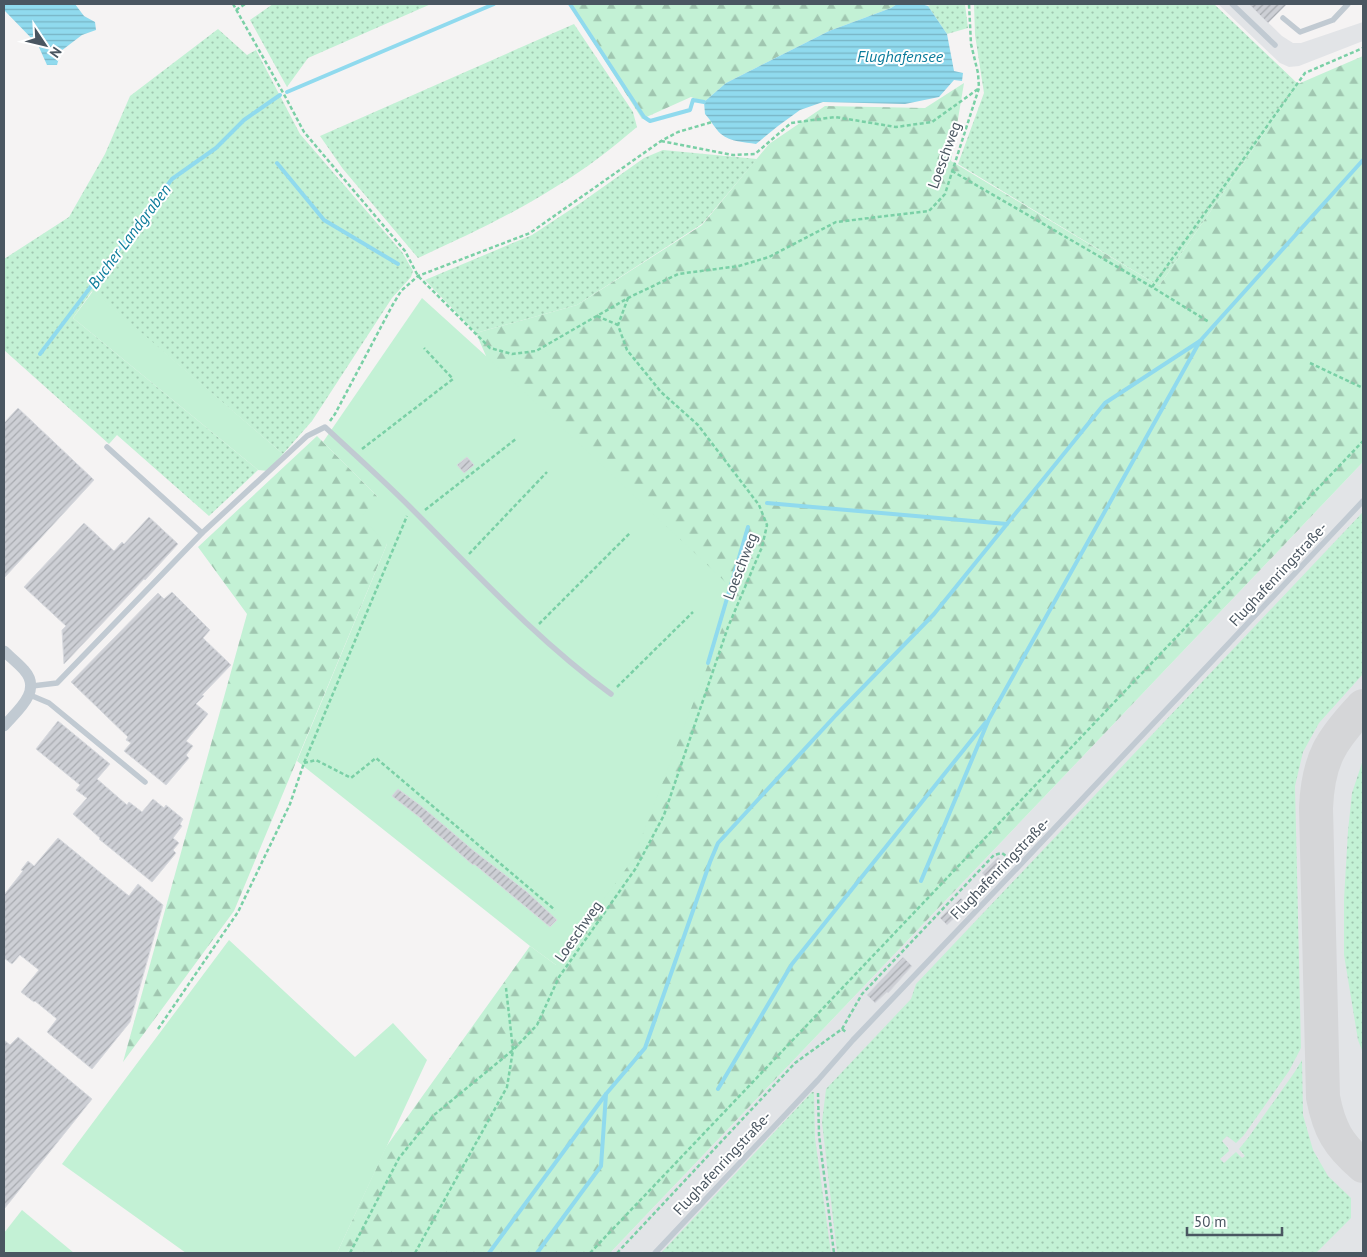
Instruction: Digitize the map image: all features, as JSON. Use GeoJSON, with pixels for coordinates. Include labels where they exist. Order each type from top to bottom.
{"type":"FeatureCollection","features":[{"type":"Feature","properties":{"kind":"street"},"geometry":{"type":"LineString","coordinates":[[4,651],[25,671],[29,678],[31,690],[26,702],[4,726]]}},
{"type":"Feature","properties":{"kind":"lane"},"geometry":{"type":"LineString","coordinates":[[1232,4],[1276,45]]}},
{"type":"Feature","properties":{"kind":"lane"},"geometry":{"type":"LineString","coordinates":[[1283,18],[1300,32],[1333,20],[1348,4]]}},
{"type":"Feature","properties":{"kind":"lane"},"geometry":{"type":"LineString","coordinates":[[31,690],[57,683],[202,533],[307,436],[325,427],[411,508],[533,630],[584,674],[611,694]]}},
{"type":"Feature","properties":{"kind":"lane"},"geometry":{"type":"LineString","coordinates":[[107,447],[202,533]]}},
{"type":"Feature","properties":{"kind":"lane","name":"Flughafenringstraße-"},"geometry":{"type":"LineString","coordinates":[[655,1253],[818,1080],[853,1040],[1363,501]]}},
{"type":"Feature","properties":{"kind":"lane"},"geometry":{"type":"LineString","coordinates":[[31,690],[145,782]]}},
{"type":"Feature","properties":{"kind":"path","name":"Loeschweg"},"geometry":{"type":"LineString","coordinates":[[232,4],[304,132],[405,252],[418,276],[490,348],[512,354],[536,351],[628,298],[678,274],[739,266],[769,257],[836,222],[929,211],[945,194],[979,88],[978,73],[971,44],[969,4]]}},
{"type":"Feature","properties":{"kind":"path"},"geometry":{"type":"LineString","coordinates":[[236,10],[245,4]]}},
{"type":"Feature","properties":{"kind":"path"},"geometry":{"type":"LineString","coordinates":[[1152,287],[1305,73],[1363,48]]}},
{"type":"Feature","properties":{"kind":"path"},"geometry":{"type":"LineString","coordinates":[[661,141],[733,155],[755,154],[790,123],[835,117],[896,127],[932,122],[979,88]]}},
{"type":"Feature","properties":{"kind":"path"},"geometry":{"type":"LineString","coordinates":[[335,414],[392,306],[402,291],[418,276],[530,233],[661,141],[678,132],[712,122]]}},
{"type":"Feature","properties":{"kind":"path"},"geometry":{"type":"LineString","coordinates":[[952,171],[1209,322]]}},
{"type":"Feature","properties":{"kind":"path"},"geometry":{"type":"LineString","coordinates":[[597,316],[618,325],[628,298]]}},
{"type":"Feature","properties":{"kind":"path","name":"Loeschweg"},"geometry":{"type":"LineString","coordinates":[[350,1253],[399,1158],[434,1115],[513,1050],[536,1025],[558,977],[636,868],[664,815],[728,627],[762,547],[767,524],[759,505],[698,425],[661,392],[627,350],[618,325]]}},
{"type":"Feature","properties":{"kind":"path"},"geometry":{"type":"LineString","coordinates":[[355,455],[453,378],[424,348]]}},
{"type":"Feature","properties":{"kind":"path"},"geometry":{"type":"LineString","coordinates":[[1310,363],[1363,388]]}},
{"type":"Feature","properties":{"kind":"path"},"geometry":{"type":"LineString","coordinates":[[418,516],[517,438]]}},
{"type":"Feature","properties":{"kind":"path"},"geometry":{"type":"LineString","coordinates":[[590,1253],[1363,441]]}},
{"type":"Feature","properties":{"kind":"path"},"geometry":{"type":"LineString","coordinates":[[463,560],[547,472]]}},
{"type":"Feature","properties":{"kind":"path"},"geometry":{"type":"LineString","coordinates":[[158,1029],[238,912],[290,804],[304,763],[411,508]]}},
{"type":"Feature","properties":{"kind":"path"},"geometry":{"type":"LineString","coordinates":[[533,630],[630,533]]}},
{"type":"Feature","properties":{"kind":"path"},"geometry":{"type":"LineString","coordinates":[[611,694],[693,612]]}},
{"type":"Feature","properties":{"kind":"path"},"geometry":{"type":"LineString","coordinates":[[304,763],[316,760],[351,778],[376,758],[555,910]]}},
{"type":"Feature","properties":{"kind":"path"},"geometry":{"type":"LineString","coordinates":[[617,1253],[795,1064],[842,1029],[862,994],[994,855],[1002,852],[1019,866]]}},
{"type":"Feature","properties":{"kind":"path"},"geometry":{"type":"LineString","coordinates":[[415,1253],[507,1087],[513,1050],[506,988]]}},
{"type":"Feature","properties":{"kind":"path"},"geometry":{"type":"LineString","coordinates":[[842,1029],[853,1040]]}},
{"type":"Feature","properties":{"kind":"path"},"geometry":{"type":"LineString","coordinates":[[818,1080],[819,1135],[834,1253]]}},
{"type":"Feature","properties":{"kind":"shaded area"},"geometry":{"type":"Polygon","coordinates":[[[1218,4],[1249,4],[1282,36],[1293,43],[1301,43],[1363,22],[1363,41],[1299,66],[1289,67],[1280,63],[1218,4]]]}},
{"type":"Feature","properties":{"kind":"shaded area"},"geometry":{"type":"Polygon","coordinates":[[[1363,462],[1363,1253],[610,1253],[1363,462]]]}},
{"type":"Feature","properties":{"kind":"green space"},"geometry":{"type":"Polygon","coordinates":[[[273,4],[431,4],[308,58],[287,87],[250,20],[273,4]]]}},
{"type":"Feature","properties":{"kind":"green space"},"geometry":{"type":"Polygon","coordinates":[[[569,4],[897,4],[891,8],[829,31],[726,83],[704,102],[691,97],[642,119],[569,4]]]}},
{"type":"Feature","properties":{"kind":"green space"},"geometry":{"type":"Polygon","coordinates":[[[932,4],[965,4],[968,28],[947,34],[928,6],[932,4]]]}},
{"type":"Feature","properties":{"kind":"green space"},"geometry":{"type":"Polygon","coordinates":[[[974,4],[1214,4],[1298,84],[1159,286],[958,164],[984,93],[975,35],[974,4]]]}},
{"type":"Feature","properties":{"kind":"green space"},"geometry":{"type":"Polygon","coordinates":[[[574,24],[633,112],[637,127],[588,165],[540,196],[489,224],[418,258],[343,169],[320,136],[574,24]]]}},
{"type":"Feature","properties":{"kind":"green space"},"geometry":{"type":"Polygon","coordinates":[[[218,29],[247,55],[256,50],[300,134],[402,252],[413,271],[411,277],[392,298],[312,421],[283,454],[92,291],[73,318],[258,470],[209,516],[117,435],[109,444],[4,350],[4,259],[69,217],[105,154],[130,96],[218,29]]]}},
{"type":"Feature","properties":{"kind":"green space"},"geometry":{"type":"Polygon","coordinates":[[[1363,56],[1363,462],[610,1253],[337,1253],[386,1147],[530,946],[556,965],[486,356],[476,333],[577,305],[702,225],[769,144],[825,106],[925,108],[964,83],[951,161],[1159,286],[1298,84],[1363,56]]]}},
{"type":"Feature","properties":{"kind":"green space"},"geometry":{"type":"Polygon","coordinates":[[[663,150],[757,159],[702,224],[577,305],[476,333],[425,280],[532,235],[644,158],[663,150]]]}},
{"type":"Feature","properties":{"kind":"green space"},"geometry":{"type":"Polygon","coordinates":[[[93,291],[283,454],[268,471],[258,470],[73,318],[93,291]]]}},
{"type":"Feature","properties":{"kind":"green space"},"geometry":{"type":"Polygon","coordinates":[[[422,298],[736,592],[633,859],[556,965],[297,761],[387,544],[361,517],[378,497],[323,442],[422,298]]]}},
{"type":"Feature","properties":{"kind":"green space"},"geometry":{"type":"Polygon","coordinates":[[[317,436],[378,497],[387,544],[234,911],[123,1062],[247,614],[198,547],[317,436]]]}},
{"type":"Feature","properties":{"kind":"green space"},"geometry":{"type":"Polygon","coordinates":[[[1363,512],[1363,674],[1319,723],[1303,752],[1295,786],[1301,1048],[1289,1071],[1244,1135],[1236,1143],[1227,1136],[1222,1141],[1229,1151],[1220,1159],[1224,1163],[1236,1152],[1242,1158],[1245,1156],[1239,1149],[1302,1060],[1303,1115],[1313,1150],[1328,1176],[1351,1198],[1351,1218],[1318,1253],[837,1253],[822,1122],[826,1089],[911,999],[916,984],[1363,512]]]}},
{"type":"Feature","properties":{"kind":"green space"},"geometry":{"type":"Polygon","coordinates":[[[1363,760],[1363,1053],[1358,1040],[1344,955],[1344,899],[1352,793],[1363,760]]]}},
{"type":"Feature","properties":{"kind":"green space"},"geometry":{"type":"Polygon","coordinates":[[[229,940],[355,1057],[393,1023],[427,1060],[337,1253],[186,1253],[62,1164],[229,940]]]}},
{"type":"Feature","properties":{"kind":"green space"},"geometry":{"type":"Polygon","coordinates":[[[814,1092],[815,1138],[831,1253],[661,1253],[814,1092]]]}},
{"type":"Feature","properties":{"kind":"green space"},"geometry":{"type":"Polygon","coordinates":[[[22,1210],[74,1253],[4,1253],[4,1233],[22,1210]]]}},
{"type":"Feature","properties":{"kind":"water"},"geometry":{"type":"Polygon","coordinates":[[[4,4],[75,4],[84,16],[95,22],[96,30],[82,35],[61,51],[57,65],[47,65],[38,45],[4,10],[4,4]]]}},
{"type":"Feature","properties":{"kind":"water","name":"Flughafensee"},"geometry":{"type":"Polygon","coordinates":[[[897,4],[921,4],[928,6],[947,34],[954,71],[963,73],[962,81],[954,80],[939,97],[905,104],[823,102],[800,110],[756,144],[725,137],[705,114],[704,102],[726,83],[829,31],[891,8],[897,4]]]}},
{"type":"Feature","properties":{"kind":"building"},"geometry":{"type":"Polygon","coordinates":[[[1249,4],[1287,4],[1268,23],[1249,4]]]}},
{"type":"Feature","properties":{"kind":"building"},"geometry":{"type":"Polygon","coordinates":[[[18,408],[94,480],[4,578],[4,423],[18,408]]]}},
{"type":"Feature","properties":{"kind":"building"},"geometry":{"type":"Polygon","coordinates":[[[467,457],[474,465],[464,473],[457,465],[467,457]]]}},
{"type":"Feature","properties":{"kind":"building"},"geometry":{"type":"Polygon","coordinates":[[[149,517],[178,544],[64,664],[62,630],[66,626],[24,587],[84,523],[114,551],[122,542],[124,544],[149,517]]]}},
{"type":"Feature","properties":{"kind":"building"},"geometry":{"type":"Polygon","coordinates":[[[172,592],[210,630],[203,638],[231,665],[202,695],[204,696],[196,704],[208,714],[186,741],[193,746],[186,755],[189,758],[166,785],[124,751],[131,743],[126,740],[128,737],[71,682],[158,593],[164,599],[172,592]]]}},
{"type":"Feature","properties":{"kind":"building"},"geometry":{"type":"Polygon","coordinates":[[[58,721],[110,764],[97,779],[127,805],[129,802],[142,812],[153,799],[164,808],[166,805],[183,819],[180,824],[182,826],[173,838],[179,843],[173,850],[176,853],[152,882],[99,839],[73,814],[87,798],[76,790],[80,785],[36,749],[58,721]]]}},
{"type":"Feature","properties":{"kind":"building"},"geometry":{"type":"Polygon","coordinates":[[[398,789],[527,892],[557,920],[550,927],[473,865],[423,820],[392,796],[398,789]]]}},
{"type":"Feature","properties":{"kind":"building"},"geometry":{"type":"Polygon","coordinates":[[[58,838],[129,896],[138,884],[163,905],[130,1022],[92,1069],[47,1032],[57,1019],[21,992],[39,970],[20,955],[12,964],[4,958],[4,895],[23,871],[21,870],[28,861],[34,866],[58,838]]]}},
{"type":"Feature","properties":{"kind":"building"},"geometry":{"type":"Polygon","coordinates":[[[998,857],[1007,866],[991,882],[982,873],[998,857]]]}},
{"type":"Feature","properties":{"kind":"building"},"geometry":{"type":"Polygon","coordinates":[[[961,898],[968,905],[947,925],[940,918],[961,898]]]}},
{"type":"Feature","properties":{"kind":"building"},"geometry":{"type":"Polygon","coordinates":[[[903,957],[912,966],[888,993],[875,1003],[867,995],[903,957]]]}},
{"type":"Feature","properties":{"kind":"building"},"geometry":{"type":"Polygon","coordinates":[[[18,1037],[92,1099],[4,1209],[4,1040],[10,1045],[18,1037]]]}},
{"type":"Feature","properties":{"kind":"waterway","name":"Bucher Landgraben"},"geometry":{"type":"LineString","coordinates":[[287,92],[494,4]]}},
{"type":"Feature","properties":{"kind":"waterway","name":"Bucher Landgraben"},"geometry":{"type":"LineString","coordinates":[[570,4],[644,117],[650,121],[690,110],[693,100],[704,102]]}},
{"type":"Feature","properties":{"kind":"waterway","name":"Bucher Landgraben"},"geometry":{"type":"LineString","coordinates":[[40,354],[172,179],[216,148],[244,120],[280,95]]}},
{"type":"Feature","properties":{"kind":"waterway"},"geometry":{"type":"LineString","coordinates":[[921,881],[989,719],[1200,341],[1363,160]]}},
{"type":"Feature","properties":{"kind":"waterway"},"geometry":{"type":"LineString","coordinates":[[277,163],[324,220],[398,264]]}},
{"type":"Feature","properties":{"kind":"waterway"},"geometry":{"type":"LineString","coordinates":[[489,1253],[606,1094],[645,1048],[718,843],[836,715],[934,614],[1105,403],[1200,341]]}},
{"type":"Feature","properties":{"kind":"waterway"},"geometry":{"type":"LineString","coordinates":[[767,503],[1007,524]]}},
{"type":"Feature","properties":{"kind":"waterway"},"geometry":{"type":"LineString","coordinates":[[708,663],[748,527]]}},
{"type":"Feature","properties":{"kind":"waterway"},"geometry":{"type":"LineString","coordinates":[[718,1089],[792,964],[986,722]]}},
{"type":"Feature","properties":{"kind":"waterway"},"geometry":{"type":"LineString","coordinates":[[537,1253],[601,1166],[606,1094]]}},
{"type":"Feature","properties":{"kind":"taxiway"},"geometry":{"type":"LineString","coordinates":[[1363,706],[1342,729],[1328,751],[1320,776],[1316,808],[1323,1097],[1328,1118],[1336,1136],[1347,1151],[1363,1166]]}}]}
